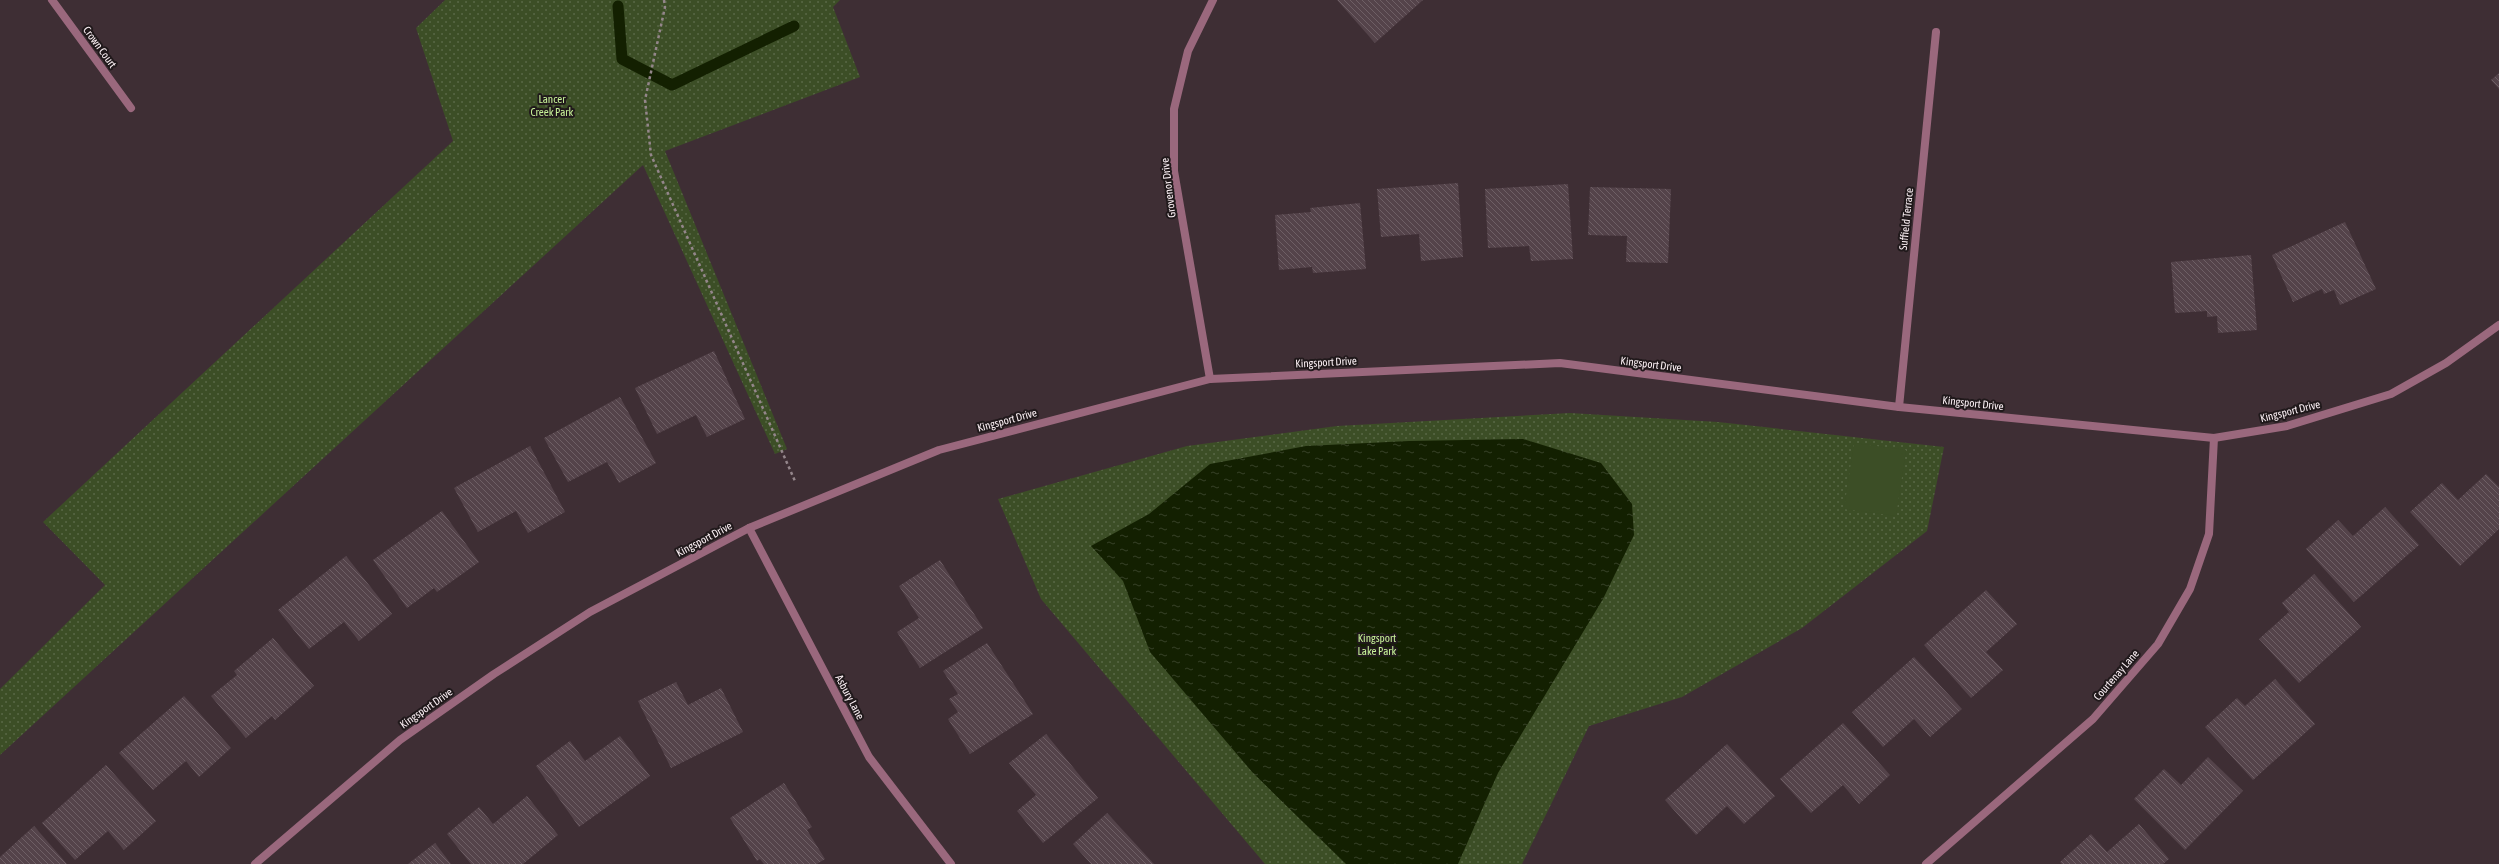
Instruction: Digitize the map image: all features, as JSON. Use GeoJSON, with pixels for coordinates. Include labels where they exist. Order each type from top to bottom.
{"type":"FeatureCollection","features":[{"type":"Feature","properties":{"kind":"street","name":"Crown Court"},"geometry":{"type":"LineString","coordinates":[[52,0],[131,108]]}},
{"type":"Feature","properties":{"kind":"street","name":"Grovenor Drive"},"geometry":{"type":"LineString","coordinates":[[1210,379],[1174,171],[1174,109],[1188,51],[1213,0]]}},
{"type":"Feature","properties":{"kind":"street","name":"Suffield Terrace"},"geometry":{"type":"LineString","coordinates":[[1899,407],[1936,32]]}},
{"type":"Feature","properties":{"kind":"street","name":"Kingsport Drive"},"geometry":{"type":"LineString","coordinates":[[255,864],[400,740],[494,674],[590,612],[749,528],[939,450],[1210,379],[1560,363],[1899,407],[2214,438],[2287,426],[2391,394],[2446,363],[2499,325]]}},
{"type":"Feature","properties":{"kind":"street","name":"Courtenay Lane"},"geometry":{"type":"LineString","coordinates":[[1926,864],[2094,719],[2158,644],[2190,589],[2209,534],[2214,438]]}},
{"type":"Feature","properties":{"kind":"street","name":"Asbury Lane"},"geometry":{"type":"LineString","coordinates":[[749,528],[869,757],[951,864]]}},
{"type":"Feature","properties":{"kind":"path"},"geometry":{"type":"LineString","coordinates":[[664,0],[665,7],[645,100],[651,155],[795,481]]}},
{"type":"Feature","properties":{"kind":"green space","name":"Lancer Creek Park"},"geometry":{"type":"Polygon","coordinates":[[[445,0],[840,0],[833,7],[860,77],[665,151],[787,449],[775,454],[643,165],[0,755],[0,689],[105,585],[43,522],[453,141],[416,28],[445,0]]]}},
{"type":"Feature","properties":{"kind":"green space","name":"Kingsport Lake Park"},"geometry":{"type":"Polygon","coordinates":[[[1570,413],[1718,422],[1944,447],[1927,531],[1802,628],[1682,697],[1589,726],[1522,864],[1265,864],[1041,599],[998,499],[1187,446],[1337,426],[1570,413]]]}},
{"type":"Feature","properties":{"kind":"green space"},"geometry":{"type":"Polygon","coordinates":[[[1854,443],[1906,450],[1896,516],[1844,509],[1854,443]]]}},
{"type":"Feature","properties":{"kind":"water"},"geometry":{"type":"Polygon","coordinates":[[[1523,439],[1601,463],[1632,504],[1634,535],[1603,599],[1498,773],[1458,864],[1346,864],[1253,773],[1150,652],[1123,581],[1091,546],[1149,514],[1210,464],[1306,446],[1409,441],[1523,439]]]}},
{"type":"Feature","properties":{"kind":"building"},"geometry":{"type":"Polygon","coordinates":[[[1337,0],[1423,0],[1375,43],[1337,0]]]}},
{"type":"Feature","properties":{"kind":"building"},"geometry":{"type":"Polygon","coordinates":[[[2499,73],[2499,89],[2491,80],[2499,73]]]}},
{"type":"Feature","properties":{"kind":"building"},"geometry":{"type":"Polygon","coordinates":[[[1458,183],[1463,257],[1421,261],[1419,234],[1381,237],[1377,189],[1458,183]]]}},
{"type":"Feature","properties":{"kind":"building"},"geometry":{"type":"Polygon","coordinates":[[[1568,184],[1573,259],[1531,261],[1529,246],[1488,248],[1485,189],[1568,184]]]}},
{"type":"Feature","properties":{"kind":"building"},"geometry":{"type":"Polygon","coordinates":[[[1590,187],[1671,189],[1668,263],[1626,262],[1627,236],[1588,235],[1590,187]]]}},
{"type":"Feature","properties":{"kind":"building"},"geometry":{"type":"Polygon","coordinates":[[[1360,203],[1366,269],[1313,273],[1312,267],[1279,270],[1275,215],[1311,212],[1310,208],[1360,203]]]}},
{"type":"Feature","properties":{"kind":"building"},"geometry":{"type":"Polygon","coordinates":[[[2345,222],[2376,289],[2340,305],[2334,290],[2324,294],[2322,289],[2293,302],[2272,255],[2345,222]]]}},
{"type":"Feature","properties":{"kind":"building"},"geometry":{"type":"Polygon","coordinates":[[[2251,255],[2257,330],[2218,333],[2217,316],[2207,317],[2207,311],[2175,313],[2171,262],[2251,255]]]}},
{"type":"Feature","properties":{"kind":"building"},"geometry":{"type":"Polygon","coordinates":[[[714,351],[745,419],[707,437],[696,415],[657,434],[635,388],[714,351]]]}},
{"type":"Feature","properties":{"kind":"building"},"geometry":{"type":"Polygon","coordinates":[[[620,397],[656,463],[619,483],[607,462],[568,482],[544,438],[620,397]]]}},
{"type":"Feature","properties":{"kind":"building"},"geometry":{"type":"Polygon","coordinates":[[[530,446],[565,512],[528,533],[516,511],[478,532],[454,488],[530,446]]]}},
{"type":"Feature","properties":{"kind":"building"},"geometry":{"type":"Polygon","coordinates":[[[2486,474],[2499,487],[2499,529],[2460,566],[2410,512],[2442,483],[2458,500],[2486,474]]]}},
{"type":"Feature","properties":{"kind":"building"},"geometry":{"type":"Polygon","coordinates":[[[2385,507],[2419,545],[2354,602],[2306,549],[2338,520],[2353,536],[2385,507]]]}},
{"type":"Feature","properties":{"kind":"building"},"geometry":{"type":"Polygon","coordinates":[[[442,511],[479,562],[437,592],[434,588],[407,608],[373,560],[442,511]]]}},
{"type":"Feature","properties":{"kind":"building"},"geometry":{"type":"Polygon","coordinates":[[[346,556],[392,614],[359,641],[344,622],[309,649],[278,610],[346,556]]]}},
{"type":"Feature","properties":{"kind":"building"},"geometry":{"type":"Polygon","coordinates":[[[940,560],[983,628],[920,668],[897,632],[919,618],[899,586],[940,560]]]}},
{"type":"Feature","properties":{"kind":"building"},"geometry":{"type":"Polygon","coordinates":[[[2314,574],[2361,627],[2299,683],[2259,639],[2289,612],[2282,603],[2314,574]]]}},
{"type":"Feature","properties":{"kind":"building"},"geometry":{"type":"Polygon","coordinates":[[[1986,590],[2017,624],[1986,652],[2003,670],[1971,698],[1924,645],[1986,590]]]}},
{"type":"Feature","properties":{"kind":"building"},"geometry":{"type":"Polygon","coordinates":[[[273,638],[314,686],[275,720],[272,716],[246,738],[211,696],[237,675],[234,671],[273,638]]]}},
{"type":"Feature","properties":{"kind":"building"},"geometry":{"type":"Polygon","coordinates":[[[987,643],[1033,714],[970,754],[948,719],[958,712],[949,699],[958,694],[943,671],[987,643]]]}},
{"type":"Feature","properties":{"kind":"building"},"geometry":{"type":"Polygon","coordinates":[[[1914,657],[1962,709],[1930,737],[1914,719],[1883,747],[1852,712],[1914,657]]]}},
{"type":"Feature","properties":{"kind":"building"},"geometry":{"type":"Polygon","coordinates":[[[2275,679],[2315,724],[2253,780],[2205,727],[2237,698],[2245,706],[2275,679]]]}},
{"type":"Feature","properties":{"kind":"building"},"geometry":{"type":"Polygon","coordinates":[[[676,682],[688,705],[721,688],[743,732],[671,768],[638,701],[676,682]]]}},
{"type":"Feature","properties":{"kind":"building"},"geometry":{"type":"Polygon","coordinates":[[[184,696],[231,748],[199,777],[186,761],[153,790],[119,753],[184,696]]]}},
{"type":"Feature","properties":{"kind":"building"},"geometry":{"type":"Polygon","coordinates":[[[1843,723],[1890,775],[1859,804],[1843,785],[1811,813],[1780,779],[1843,723]]]}},
{"type":"Feature","properties":{"kind":"building"},"geometry":{"type":"Polygon","coordinates":[[[1046,734],[1098,798],[1043,843],[1017,811],[1036,795],[1009,763],[1046,734]]]}},
{"type":"Feature","properties":{"kind":"building"},"geometry":{"type":"Polygon","coordinates":[[[620,736],[650,776],[579,827],[536,766],[570,741],[585,761],[620,736]]]}},
{"type":"Feature","properties":{"kind":"building"},"geometry":{"type":"Polygon","coordinates":[[[1727,744],[1775,796],[1744,824],[1727,806],[1696,835],[1665,800],[1727,744]]]}},
{"type":"Feature","properties":{"kind":"building"},"geometry":{"type":"Polygon","coordinates":[[[2208,757],[2243,791],[2185,850],[2134,799],[2164,769],[2181,785],[2208,757]]]}},
{"type":"Feature","properties":{"kind":"building"},"geometry":{"type":"Polygon","coordinates":[[[106,765],[156,821],[124,850],[108,831],[75,860],[42,823],[106,765]]]}},
{"type":"Feature","properties":{"kind":"building"},"geometry":{"type":"Polygon","coordinates":[[[784,783],[812,827],[807,830],[825,859],[817,864],[764,864],[760,859],[757,861],[730,818],[784,783]]]}},
{"type":"Feature","properties":{"kind":"building"},"geometry":{"type":"Polygon","coordinates":[[[527,796],[558,835],[523,864],[471,864],[447,834],[479,807],[493,824],[527,796]]]}},
{"type":"Feature","properties":{"kind":"building"},"geometry":{"type":"Polygon","coordinates":[[[1107,813],[1154,864],[1091,864],[1073,844],[1107,813]]]}},
{"type":"Feature","properties":{"kind":"building"},"geometry":{"type":"Polygon","coordinates":[[[2139,824],[2169,859],[2163,864],[2062,864],[2060,862],[2091,834],[2107,852],[2139,824]]]}},
{"type":"Feature","properties":{"kind":"building"},"geometry":{"type":"Polygon","coordinates":[[[34,826],[67,864],[0,864],[0,857],[34,826]]]}},
{"type":"Feature","properties":{"kind":"building"},"geometry":{"type":"Polygon","coordinates":[[[435,843],[451,864],[408,864],[435,843]]]}},
{"type":"Feature","properties":{"kind":"waterway"},"geometry":{"type":"LineString","coordinates":[[618,6],[622,59],[672,85],[794,26]]}}]}
